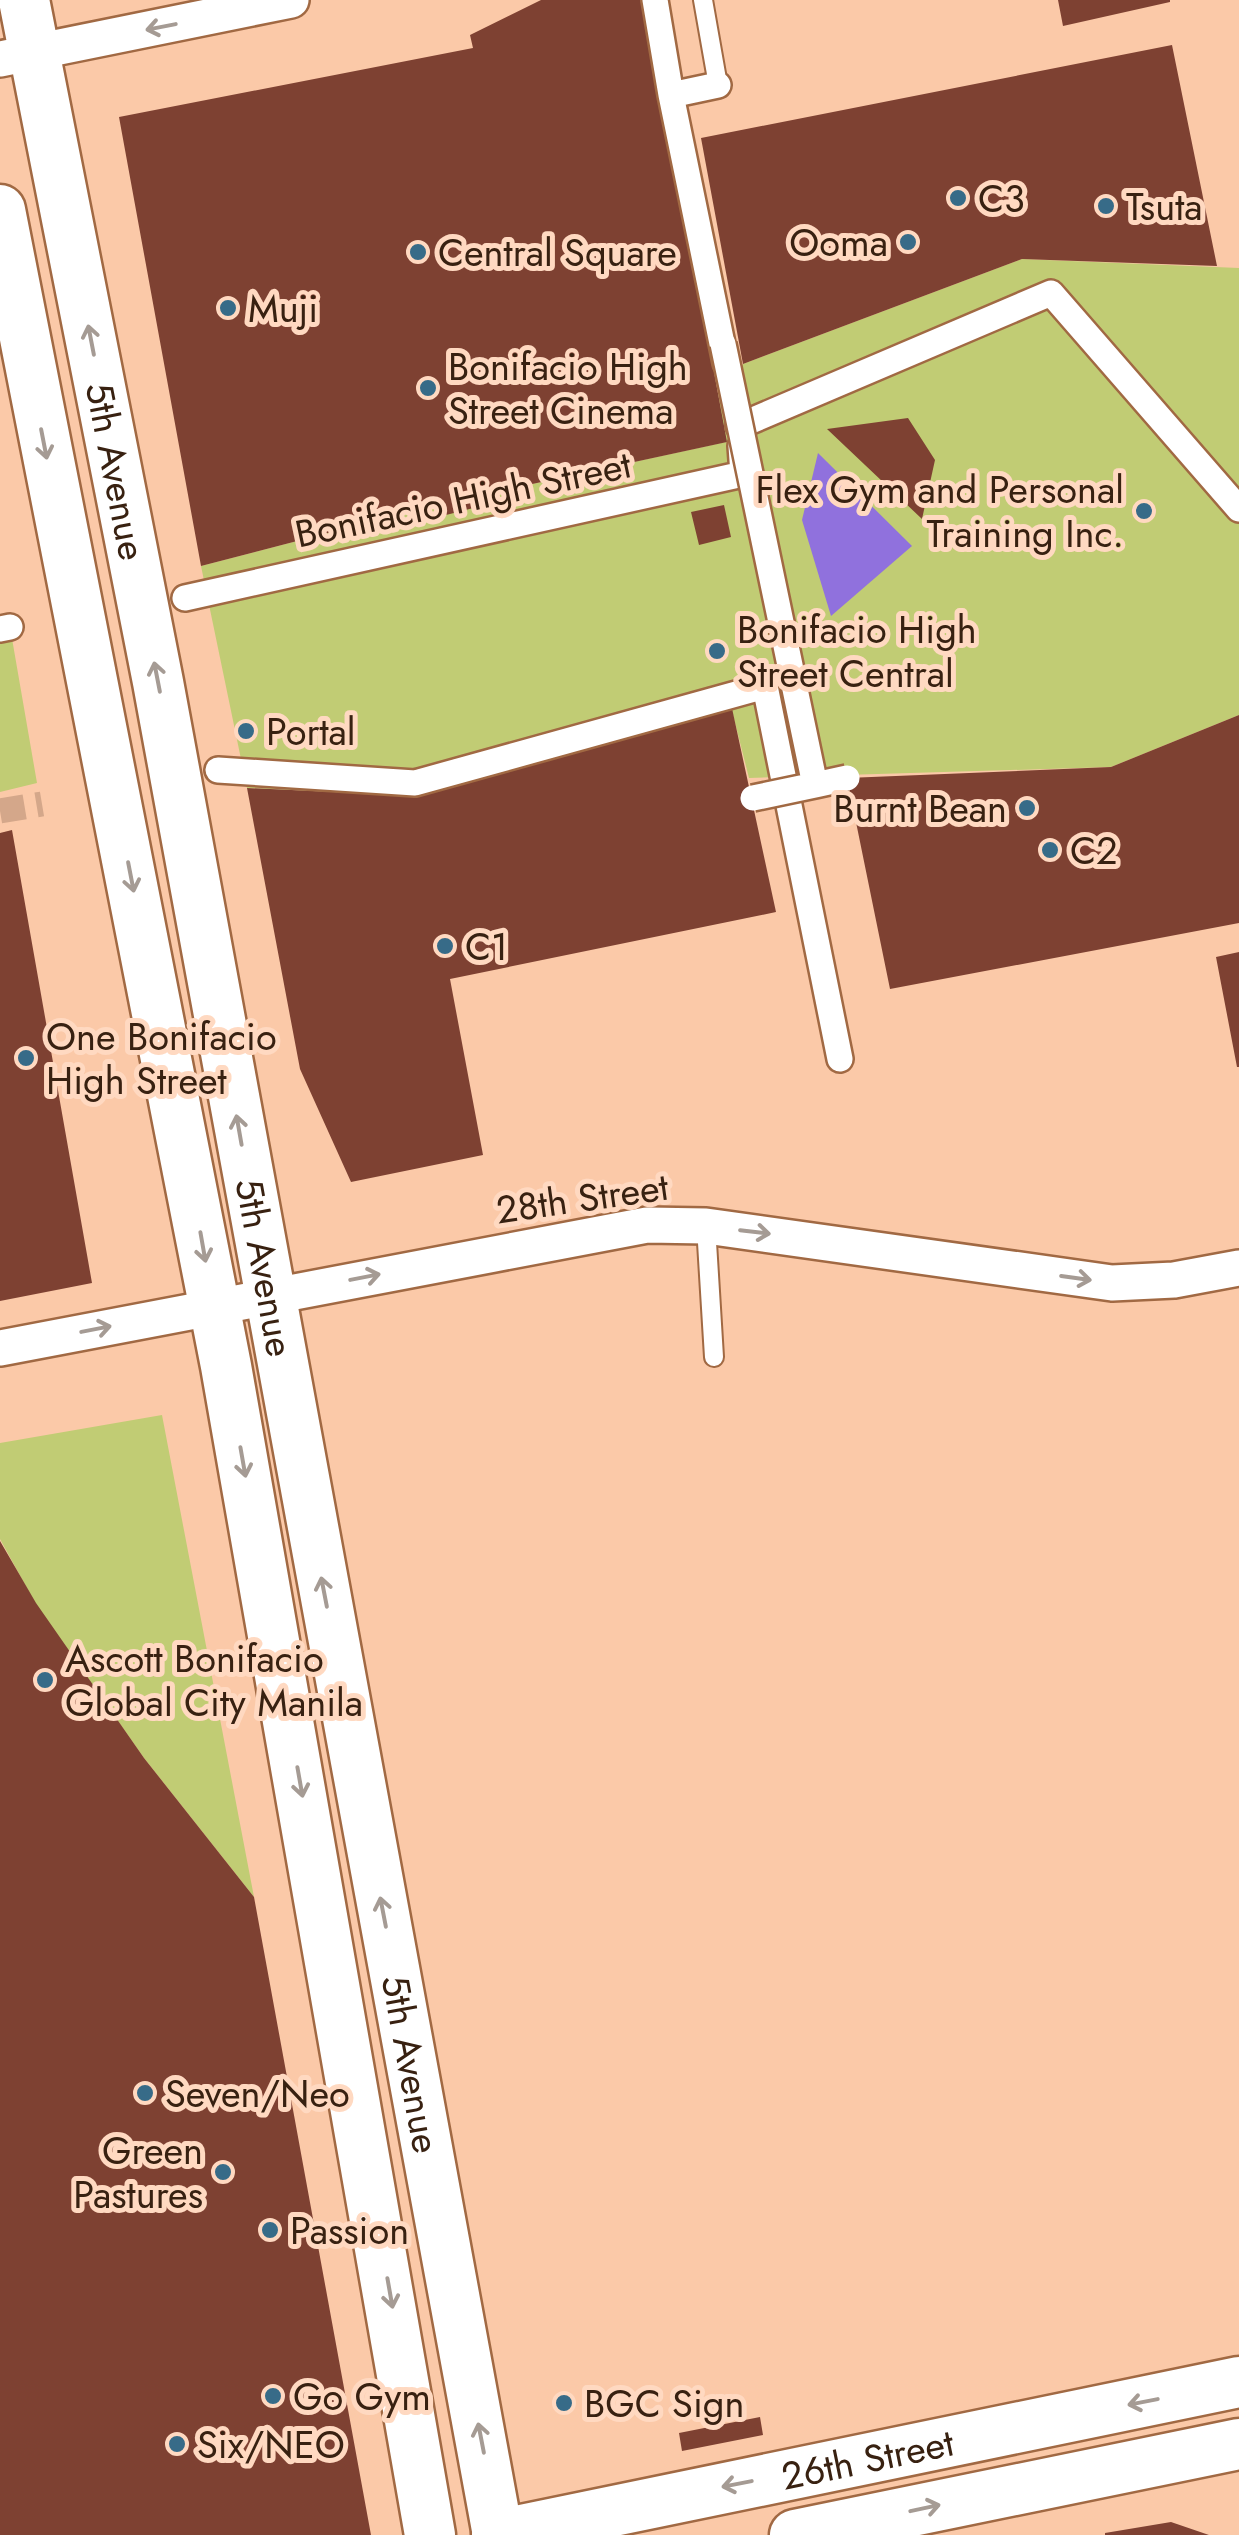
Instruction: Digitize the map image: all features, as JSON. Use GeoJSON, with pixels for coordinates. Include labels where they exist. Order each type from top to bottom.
{"type":"FeatureCollection","features":[{"type":"Feature","properties":{"kind":"main road","name":"5th Avenue"},"geometry":{"type":"LineString","coordinates":[[24,0],[18,55],[155,664],[498,2535]]}},
{"type":"Feature","properties":{"kind":"main road","name":"5th Avenue"},"geometry":{"type":"LineString","coordinates":[[0,210],[214,1306],[332,1952],[430,2535]]}},
{"type":"Feature","properties":{"kind":"main road","name":"26th Street"},"geometry":{"type":"LineString","coordinates":[[498,2535],[1239,2382]]}},
{"type":"Feature","properties":{"kind":"main road","name":"26th Street"},"geometry":{"type":"LineString","coordinates":[[795,2535],[1228,2452]]}},
{"type":"Feature","properties":{"kind":"street"},"geometry":{"type":"LineString","coordinates":[[18,55],[290,0]]}},
{"type":"Feature","properties":{"kind":"street"},"geometry":{"type":"LineString","coordinates":[[655,0],[738,426],[1051,293],[1239,509]]}},
{"type":"Feature","properties":{"kind":"street"},"geometry":{"type":"LineString","coordinates":[[671,95],[718,85]]}},
{"type":"Feature","properties":{"kind":"street"},"geometry":{"type":"LineString","coordinates":[[723,344],[815,785]]}},
{"type":"Feature","properties":{"kind":"street","name":"Bonifacio High Street"},"geometry":{"type":"LineString","coordinates":[[185,598],[743,474],[738,426]]}},
{"type":"Feature","properties":{"kind":"street"},"geometry":{"type":"LineString","coordinates":[[218,770],[415,783],[765,686],[840,1060]]}},
{"type":"Feature","properties":{"kind":"street"},"geometry":{"type":"LineString","coordinates":[[753,798],[847,778]]}},
{"type":"Feature","properties":{"kind":"street","name":"28th Street"},"geometry":{"type":"LineString","coordinates":[[0,1348],[646,1226],[706,1226],[1112,1283],[1174,1280],[1239,1268]]}},
{"type":"Feature","properties":{"kind":"lane"},"geometry":{"type":"LineString","coordinates":[[702,0],[718,85]]}},
{"type":"Feature","properties":{"kind":"lane"},"geometry":{"type":"LineString","coordinates":[[706,1226],[714,1356]]}},
{"type":"Feature","properties":{"kind":"green space"},"geometry":{"type":"Polygon","coordinates":[[[1022,259],[1239,268],[1239,715],[1111,767],[749,778],[729,699],[419,796],[247,788],[201,566],[443,503],[446,515],[491,493],[726,442],[718,393],[743,364],[1022,259]]]}},
{"type":"Feature","properties":{"kind":"green space"},"geometry":{"type":"Polygon","coordinates":[[[0,619],[10,627],[37,783],[0,792],[0,619]]]}},
{"type":"Feature","properties":{"kind":"green space"},"geometry":{"type":"Polygon","coordinates":[[[162,1415],[254,1897],[144,1758],[35,1603],[0,1539],[0,1443],[162,1415]]]}},
{"type":"Feature","properties":{"kind":"shaded area"},"geometry":{"type":"Polygon","coordinates":[[[818,453],[912,546],[831,616],[802,520],[818,453]]]}},
{"type":"Feature","properties":{"kind":"building","name":"Central Square"},"geometry":{"type":"Polygon","coordinates":[[[541,0],[645,0],[727,442],[491,493],[493,503],[446,515],[443,503],[201,566],[119,117],[473,48],[470,35],[541,0]]]}},
{"type":"Feature","properties":{"kind":"building"},"geometry":{"type":"Polygon","coordinates":[[[1058,0],[1170,0],[1170,2],[1063,26],[1058,0]]]}},
{"type":"Feature","properties":{"kind":"building","name":"C3"},"geometry":{"type":"Polygon","coordinates":[[[1172,45],[1217,266],[1022,259],[743,364],[701,138],[1172,45]]]}},
{"type":"Feature","properties":{"kind":"building"},"geometry":{"type":"Polygon","coordinates":[[[908,418],[935,460],[922,519],[827,429],[908,418]]]}},
{"type":"Feature","properties":{"kind":"building"},"geometry":{"type":"Polygon","coordinates":[[[724,505],[731,537],[699,545],[691,512],[724,505]]]}},
{"type":"Feature","properties":{"kind":"building","name":"C1"},"geometry":{"type":"Polygon","coordinates":[[[730,699],[776,912],[450,979],[483,1155],[351,1182],[300,1069],[247,788],[419,796],[730,699]]]}},
{"type":"Feature","properties":{"kind":"building","name":"C2"},"geometry":{"type":"Polygon","coordinates":[[[1239,715],[1239,923],[890,989],[847,778],[1111,767],[1239,715]]]}},
{"type":"Feature","properties":{"kind":"building","name":"One Bonifacio High Street"},"geometry":{"type":"Polygon","coordinates":[[[12,830],[92,1283],[0,1301],[0,833],[12,830]]]}},
{"type":"Feature","properties":{"kind":"building"},"geometry":{"type":"Polygon","coordinates":[[[1239,952],[1239,1067],[1237,1067],[1216,957],[1239,952]]]}},
{"type":"Feature","properties":{"kind":"building","name":"Seven/Neo"},"geometry":{"type":"Polygon","coordinates":[[[0,1541],[36,1603],[144,1758],[254,1897],[371,2535],[0,2535],[0,1541]]]}},
{"type":"Feature","properties":{"kind":"building"},"geometry":{"type":"Polygon","coordinates":[[[760,2417],[763,2435],[682,2451],[679,2433],[760,2417]]]}},
{"type":"Feature","properties":{"kind":"building"},"geometry":{"type":"Polygon","coordinates":[[[1171,2522],[1209,2535],[1105,2535],[1105,2533],[1171,2522]]]}},
{"type":"Feature","properties":{"kind":"tunnel"},"geometry":{"type":"LineString","coordinates":[[0,811],[42,804]]}},
{"type":"Feature","properties":{"kind":"place","name":"C3"},"geometry":{"type":"Point","coordinates":[958,198]}},
{"type":"Feature","properties":{"kind":"place","name":"Tsuta"},"geometry":{"type":"Point","coordinates":[1106,206]}},
{"type":"Feature","properties":{"kind":"place","name":"Ooma"},"geometry":{"type":"Point","coordinates":[908,242]}},
{"type":"Feature","properties":{"kind":"place","name":"Central Square"},"geometry":{"type":"Point","coordinates":[418,252]}},
{"type":"Feature","properties":{"kind":"place","name":"Muji"},"geometry":{"type":"Point","coordinates":[228,308]}},
{"type":"Feature","properties":{"kind":"place","name":"Bonifacio High Street Cinema"},"geometry":{"type":"Point","coordinates":[428,388]}},
{"type":"Feature","properties":{"kind":"place","name":"Flex Gym and Personal Training Inc."},"geometry":{"type":"Point","coordinates":[1144,511]}},
{"type":"Feature","properties":{"kind":"place","name":"Bonifacio High Street Central"},"geometry":{"type":"Point","coordinates":[717,651]}},
{"type":"Feature","properties":{"kind":"place","name":"Portal"},"geometry":{"type":"Point","coordinates":[246,731]}},
{"type":"Feature","properties":{"kind":"place","name":"Burnt Bean"},"geometry":{"type":"Point","coordinates":[1027,808]}},
{"type":"Feature","properties":{"kind":"place","name":"C2"},"geometry":{"type":"Point","coordinates":[1050,850]}},
{"type":"Feature","properties":{"kind":"place","name":"C1"},"geometry":{"type":"Point","coordinates":[445,946]}},
{"type":"Feature","properties":{"kind":"place","name":"One Bonifacio High Street"},"geometry":{"type":"Point","coordinates":[26,1058]}},
{"type":"Feature","properties":{"kind":"place","name":"Ascott Bonifacio Global City Manila"},"geometry":{"type":"Point","coordinates":[45,1680]}},
{"type":"Feature","properties":{"kind":"place","name":"Seven/Neo"},"geometry":{"type":"Point","coordinates":[145,2093]}},
{"type":"Feature","properties":{"kind":"place","name":"Green Pastures"},"geometry":{"type":"Point","coordinates":[223,2172]}},
{"type":"Feature","properties":{"kind":"place","name":"Passion"},"geometry":{"type":"Point","coordinates":[270,2230]}},
{"type":"Feature","properties":{"kind":"place","name":"Go Gym"},"geometry":{"type":"Point","coordinates":[273,2396]}},
{"type":"Feature","properties":{"kind":"place","name":"BGC Sign"},"geometry":{"type":"Point","coordinates":[564,2403]}},
{"type":"Feature","properties":{"kind":"place","name":"Six/NEO"},"geometry":{"type":"Point","coordinates":[177,2444]}}]}
